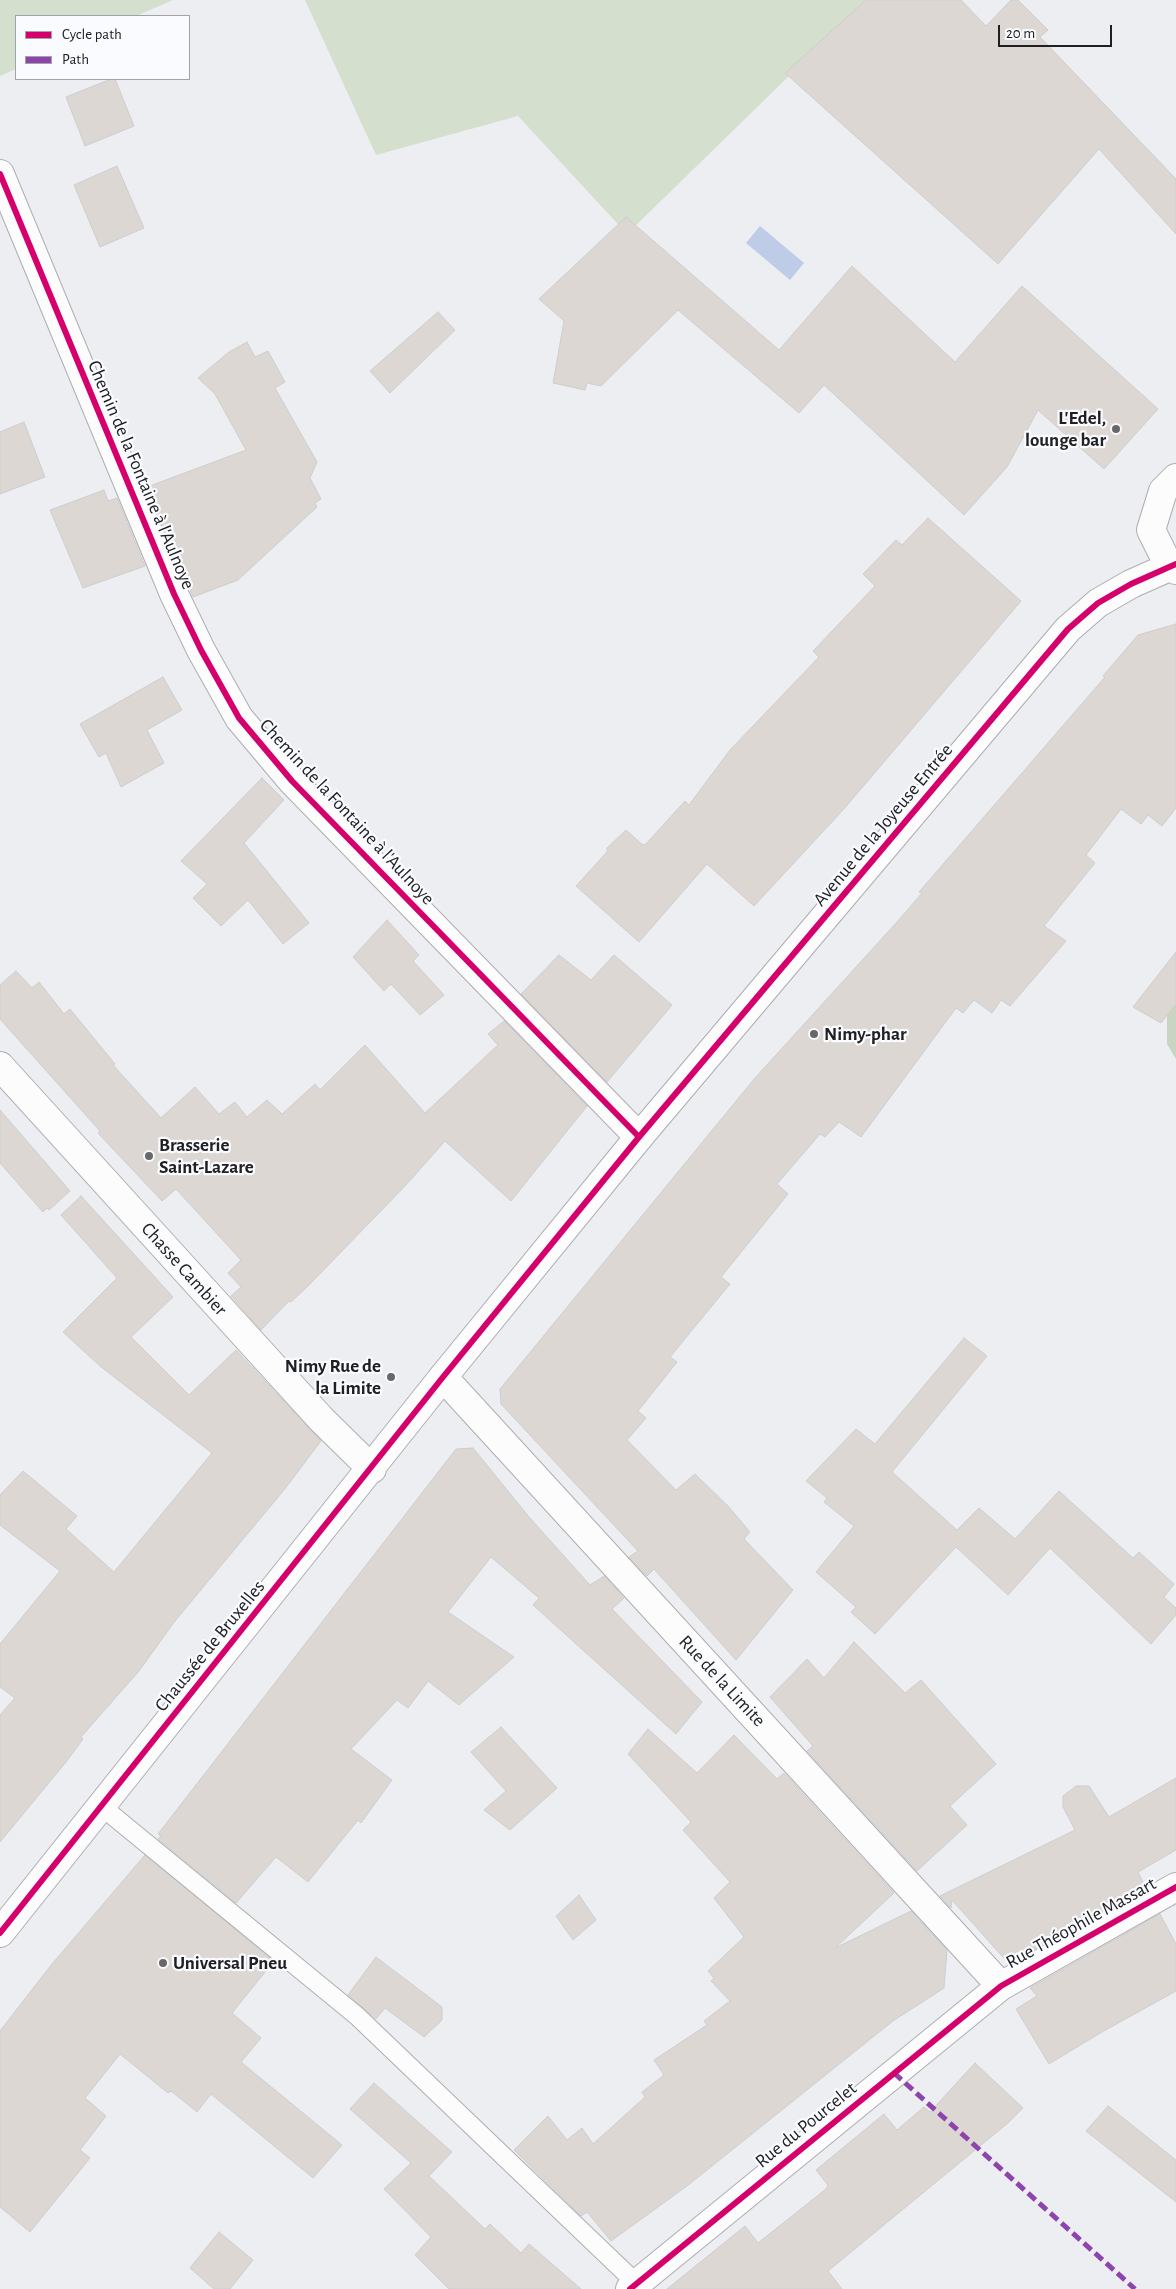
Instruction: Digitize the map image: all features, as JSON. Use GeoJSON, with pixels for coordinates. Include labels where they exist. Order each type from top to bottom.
{"type":"FeatureCollection","features":[{"type":"Feature","properties":{"kind":"street","name":"Chemin de la Fontaine à l'Aulnoye"},"geometry":{"type":"LineString","coordinates":[[0,174],[174,594],[201,650],[239,718],[292,781],[639,1137]]}},
{"type":"Feature","properties":{"kind":"street","name":"Avenue de la Joyeuse Entrée"},"geometry":{"type":"LineString","coordinates":[[443,1377],[639,1137],[1068,629],[1098,604],[1131,584],[1174,566],[1151,530],[1163,491],[1176,478]]}},
{"type":"Feature","properties":{"kind":"street","name":"Chasse Cambier"},"geometry":{"type":"LineString","coordinates":[[0,1066],[322,1420],[372,1469]]}},
{"type":"Feature","properties":{"kind":"street","name":"Chaussée de Bruxelles"},"geometry":{"type":"LineString","coordinates":[[0,1933],[372,1469],[443,1377]]}},
{"type":"Feature","properties":{"kind":"street","name":"Rue de la Limite"},"geometry":{"type":"LineString","coordinates":[[443,1377],[1001,1986]]}},
{"type":"Feature","properties":{"kind":"street","name":"Rue Théophile Massart"},"geometry":{"type":"LineString","coordinates":[[1001,1986],[1176,1887]]}},
{"type":"Feature","properties":{"kind":"street","name":"Rue du Pourcelet"},"geometry":{"type":"LineString","coordinates":[[633,2286],[1001,1986]]}},
{"type":"Feature","properties":{"kind":"lane"},"geometry":{"type":"LineString","coordinates":[[101,1806],[357,2016],[633,2286]]}},
{"type":"Feature","properties":{"kind":"green space"},"geometry":{"type":"Polygon","coordinates":[[[0,0],[173,0],[138,15],[15,15],[15,69],[0,76],[0,0]]]}},
{"type":"Feature","properties":{"kind":"green space"},"geometry":{"type":"Polygon","coordinates":[[[305,0],[867,0],[627,234],[518,116],[376,155],[305,0]]]}},
{"type":"Feature","properties":{"kind":"green space"},"geometry":{"type":"Polygon","coordinates":[[[1176,1000],[1176,1059],[1167,1044],[1167,1011],[1176,1000]]]}},
{"type":"Feature","properties":{"kind":"water"},"geometry":{"type":"Polygon","coordinates":[[[760,226],[804,263],[790,280],[746,243],[760,226]]]}},
{"type":"Feature","properties":{"kind":"building"},"geometry":{"type":"Polygon","coordinates":[[[866,0],[961,0],[986,26],[1011,0],[1018,0],[1048,30],[1040,37],[1176,179],[1176,234],[1099,149],[998,264],[785,73],[866,0]]]}},
{"type":"Feature","properties":{"kind":"building"},"geometry":{"type":"Polygon","coordinates":[[[108,80],[115,80],[134,126],[85,146],[66,97],[108,80]]]}},
{"type":"Feature","properties":{"kind":"building"},"geometry":{"type":"Polygon","coordinates":[[[117,166],[144,228],[100,247],[74,185],[117,166]]]}},
{"type":"Feature","properties":{"kind":"building"},"geometry":{"type":"Polygon","coordinates":[[[626,217],[779,350],[852,266],[955,362],[1022,286],[1158,409],[1104,469],[1038,410],[1007,467],[964,515],[824,385],[799,413],[678,310],[601,386],[587,383],[585,390],[553,383],[564,321],[539,299],[626,217]]]}},
{"type":"Feature","properties":{"kind":"building"},"geometry":{"type":"Polygon","coordinates":[[[438,312],[455,330],[390,393],[370,371],[438,312]]]}},
{"type":"Feature","properties":{"kind":"building"},"geometry":{"type":"Polygon","coordinates":[[[247,342],[255,357],[268,351],[285,382],[275,388],[317,462],[310,478],[321,499],[315,503],[317,507],[238,580],[193,597],[147,487],[246,450],[215,394],[198,378],[229,352],[247,342]]]}},
{"type":"Feature","properties":{"kind":"building"},"geometry":{"type":"Polygon","coordinates":[[[24,422],[45,477],[0,494],[0,432],[24,422]]]}},
{"type":"Feature","properties":{"kind":"building"},"geometry":{"type":"Polygon","coordinates":[[[104,490],[108,501],[117,498],[145,566],[83,588],[50,510],[104,490]]]}},
{"type":"Feature","properties":{"kind":"building"},"geometry":{"type":"Polygon","coordinates":[[[928,518],[1021,601],[843,810],[754,906],[707,864],[639,942],[576,886],[607,852],[607,848],[626,830],[643,845],[646,844],[685,801],[689,805],[730,750],[819,657],[813,651],[875,586],[863,574],[896,540],[902,545],[928,518]]]}},
{"type":"Feature","properties":{"kind":"building"},"geometry":{"type":"Polygon","coordinates":[[[1176,624],[1176,808],[1162,826],[1148,815],[1141,824],[1121,809],[1086,855],[1095,863],[1044,926],[1066,941],[1010,1006],[1001,1000],[992,1013],[974,1000],[963,1013],[956,1008],[861,1137],[839,1122],[825,1137],[820,1134],[777,1184],[788,1194],[721,1277],[730,1284],[670,1357],[677,1362],[638,1411],[646,1418],[627,1440],[676,1490],[695,1474],[728,1506],[750,1532],[744,1539],[793,1590],[736,1660],[654,1569],[647,1576],[629,1557],[638,1551],[501,1404],[500,1389],[755,1078],[897,922],[922,893],[919,892],[1105,677],[1103,676],[1138,635],[1176,624]]]}},
{"type":"Feature","properties":{"kind":"building"},"geometry":{"type":"Polygon","coordinates":[[[163,677],[182,710],[147,730],[164,763],[121,787],[106,753],[99,757],[80,724],[163,677]]]}},
{"type":"Feature","properties":{"kind":"building"},"geometry":{"type":"Polygon","coordinates":[[[262,778],[284,800],[244,843],[309,923],[283,944],[248,900],[221,926],[193,898],[207,884],[181,861],[262,778]]]}},
{"type":"Feature","properties":{"kind":"building"},"geometry":{"type":"Polygon","coordinates":[[[387,920],[419,955],[413,961],[444,995],[420,1015],[391,984],[384,991],[353,957],[387,920]]]}},
{"type":"Feature","properties":{"kind":"building"},"geometry":{"type":"Polygon","coordinates":[[[1176,952],[1176,1004],[1161,1023],[1133,1007],[1176,952]]]}},
{"type":"Feature","properties":{"kind":"building"},"geometry":{"type":"Polygon","coordinates":[[[559,955],[591,980],[614,955],[672,1005],[607,1082],[521,994],[559,955]]]}},
{"type":"Feature","properties":{"kind":"building"},"geometry":{"type":"Polygon","coordinates":[[[16,971],[32,988],[39,982],[64,1014],[70,1009],[115,1064],[113,1065],[161,1118],[195,1087],[219,1114],[235,1102],[247,1117],[267,1100],[282,1114],[315,1084],[320,1090],[365,1045],[425,1113],[498,1045],[488,1034],[504,1021],[587,1106],[511,1201],[445,1141],[406,1185],[310,1284],[291,1302],[289,1301],[261,1330],[231,1296],[241,1287],[228,1273],[241,1260],[176,1189],[162,1201],[98,1133],[100,1131],[0,1019],[0,985],[16,971]]]}},
{"type":"Feature","properties":{"kind":"building"},"geometry":{"type":"Polygon","coordinates":[[[0,1110],[70,1191],[49,1210],[47,1208],[43,1212],[0,1163],[0,1110]]]}},
{"type":"Feature","properties":{"kind":"building"},"geometry":{"type":"Polygon","coordinates":[[[81,1196],[173,1297],[131,1337],[189,1395],[236,1350],[321,1441],[284,1490],[175,1621],[139,1671],[81,1737],[83,1739],[66,1762],[0,1842],[0,1715],[15,1698],[0,1687],[0,1644],[60,1571],[0,1525],[0,1495],[23,1471],[77,1516],[66,1529],[114,1572],[212,1453],[100,1366],[63,1332],[117,1278],[61,1215],[81,1196]]]}},
{"type":"Feature","properties":{"kind":"building"},"geometry":{"type":"Polygon","coordinates":[[[964,1338],[987,1356],[892,1472],[957,1530],[979,1508],[1015,1539],[1059,1491],[1133,1558],[1139,1552],[1174,1584],[1164,1597],[1176,1608],[1176,1615],[1151,1644],[1050,1548],[1008,1595],[956,1547],[875,1634],[851,1612],[856,1607],[816,1572],[854,1526],[824,1502],[827,1498],[806,1481],[856,1429],[875,1444],[964,1338]]]}},
{"type":"Feature","properties":{"kind":"building"},"geometry":{"type":"Polygon","coordinates":[[[473,1448],[529,1517],[590,1585],[604,1576],[624,1598],[612,1609],[702,1702],[676,1734],[533,1605],[539,1598],[491,1557],[448,1612],[514,1657],[459,1705],[428,1681],[408,1708],[397,1700],[351,1749],[392,1780],[361,1823],[358,1820],[308,1882],[276,1857],[236,1903],[158,1839],[161,1836],[158,1834],[456,1449],[473,1448]]]}},
{"type":"Feature","properties":{"kind":"building"},"geometry":{"type":"Polygon","coordinates":[[[854,1642],[905,1693],[921,1680],[996,1764],[950,1806],[967,1825],[917,1871],[807,1751],[813,1746],[770,1697],[807,1659],[824,1678],[854,1642]]]}},
{"type":"Feature","properties":{"kind":"building"},"geometry":{"type":"Polygon","coordinates":[[[501,1727],[557,1788],[510,1830],[484,1810],[506,1791],[471,1752],[501,1727]]]}},
{"type":"Feature","properties":{"kind":"building"},"geometry":{"type":"Polygon","coordinates":[[[648,1729],[697,1773],[734,1735],[777,1779],[784,1773],[894,1893],[835,1948],[911,1911],[947,1950],[944,1988],[893,2021],[687,2186],[611,2241],[587,2212],[581,2216],[514,2150],[548,2116],[567,2140],[582,2128],[593,2144],[645,2097],[642,2092],[664,2075],[654,2060],[707,2025],[704,2021],[730,2001],[711,1981],[714,1978],[708,1971],[744,1937],[714,1898],[730,1882],[683,1830],[691,1822],[628,1754],[648,1729]]]}},
{"type":"Feature","properties":{"kind":"building"},"geometry":{"type":"Polygon","coordinates":[[[1176,1778],[1176,1850],[1138,1872],[1145,1886],[1009,1964],[952,1900],[951,1908],[940,1896],[1075,1830],[1063,1807],[1063,1796],[1076,1786],[1089,1786],[1109,1817],[1176,1778]]]}},
{"type":"Feature","properties":{"kind":"building"},"geometry":{"type":"Polygon","coordinates":[[[145,1855],[274,1961],[232,2013],[261,2038],[241,2062],[342,2145],[313,2178],[211,2094],[197,2112],[171,2091],[168,2093],[120,2054],[85,2098],[106,2116],[80,2150],[90,2158],[30,2232],[0,2207],[0,2031],[52,1964],[145,1855]]]}},
{"type":"Feature","properties":{"kind":"building"},"geometry":{"type":"Polygon","coordinates":[[[579,1895],[596,1920],[573,1940],[556,1916],[579,1895]]]}},
{"type":"Feature","properties":{"kind":"building"},"geometry":{"type":"Polygon","coordinates":[[[1160,1914],[1176,1944],[1176,1991],[1049,2064],[1016,2009],[1037,1996],[1030,1988],[1160,1914]]]}},
{"type":"Feature","properties":{"kind":"building"},"geometry":{"type":"Polygon","coordinates":[[[376,1957],[442,2007],[442,2020],[424,2037],[385,2008],[376,2019],[348,1995],[376,1957]]]}},
{"type":"Feature","properties":{"kind":"building"},"geometry":{"type":"Polygon","coordinates":[[[975,2063],[1023,2108],[1008,2123],[828,2271],[842,2289],[667,2289],[745,2226],[758,2243],[826,2189],[828,2185],[816,2170],[884,2114],[897,2130],[924,2107],[930,2112],[975,2063]]]}},
{"type":"Feature","properties":{"kind":"building"},"geometry":{"type":"Polygon","coordinates":[[[374,2083],[452,2152],[429,2176],[485,2229],[490,2224],[521,2253],[529,2244],[581,2289],[449,2289],[415,2255],[431,2237],[384,2189],[411,2163],[350,2109],[374,2083]]]}},
{"type":"Feature","properties":{"kind":"building"},"geometry":{"type":"Polygon","coordinates":[[[1108,2106],[1176,2160],[1176,2202],[1086,2131],[1108,2106]]]}},
{"type":"Feature","properties":{"kind":"building"},"geometry":{"type":"Polygon","coordinates":[[[219,2232],[253,2260],[230,2289],[214,2289],[190,2268],[219,2232]]]}},
{"type":"Feature","properties":{"kind":"marked path"},"geometry":{"type":"LineString","coordinates":[[894,2073],[1135,2289]]}},
{"type":"Feature","properties":{"kind":"cycle path"},"geometry":{"type":"LineString","coordinates":[[0,174],[174,594],[201,650],[239,718],[292,781],[639,1137]]}},
{"type":"Feature","properties":{"kind":"cycle path"},"geometry":{"type":"LineString","coordinates":[[0,1933],[443,1377],[639,1137],[1068,629],[1098,603],[1131,584],[1176,564]]}},
{"type":"Feature","properties":{"kind":"cycle path"},"geometry":{"type":"LineString","coordinates":[[630,2289],[1001,1986],[1176,1887]]}},
{"type":"Feature","properties":{"kind":"place","name":"L'Edel, lounge bar"},"geometry":{"type":"Point","coordinates":[1116,429]}},
{"type":"Feature","properties":{"kind":"place","name":"Nimy-phar"},"geometry":{"type":"Point","coordinates":[814,1034]}},
{"type":"Feature","properties":{"kind":"place","name":"Brasserie Saint-Lazare"},"geometry":{"type":"Point","coordinates":[149,1156]}},
{"type":"Feature","properties":{"kind":"place","name":"Nimy Rue de la Limite"},"geometry":{"type":"Point","coordinates":[391,1377]}},
{"type":"Feature","properties":{"kind":"place","name":"Universal Pneu"},"geometry":{"type":"Point","coordinates":[163,1963]}}]}
